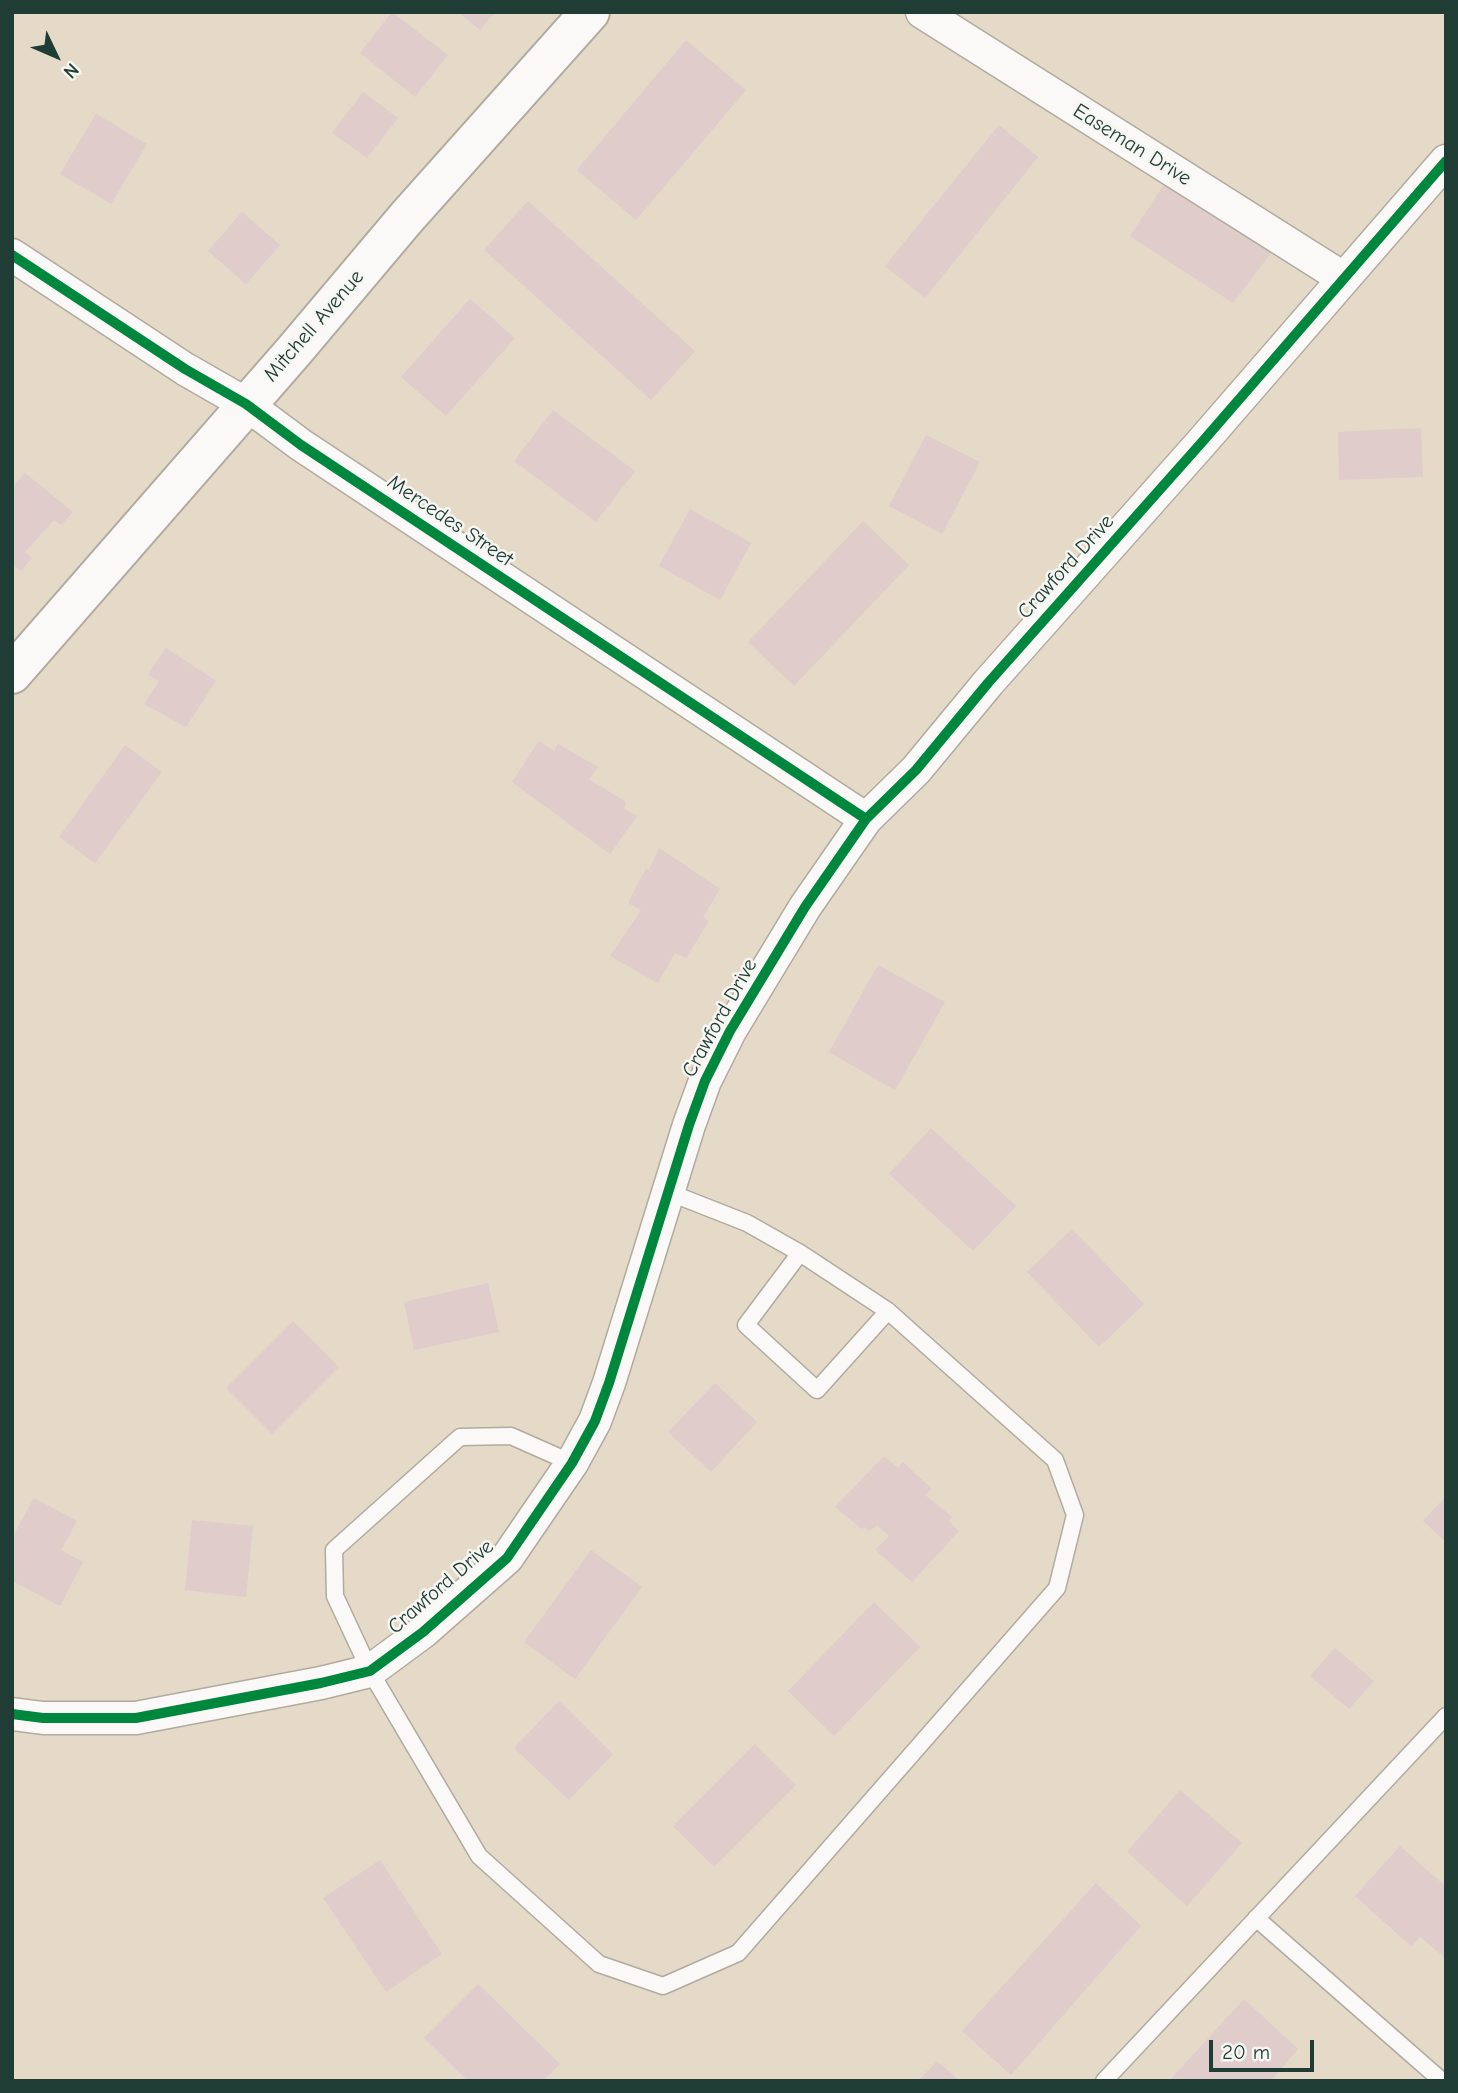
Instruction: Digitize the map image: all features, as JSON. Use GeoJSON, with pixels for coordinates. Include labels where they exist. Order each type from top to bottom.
{"type":"FeatureCollection","features":[{"type":"Feature","properties":{"kind":"street","name":"Mitchell Avenue"},"geometry":{"type":"LineString","coordinates":[[12,674],[407,217],[590,12]]}},
{"type":"Feature","properties":{"kind":"street","name":"Easeman Drive"},"geometry":{"type":"LineString","coordinates":[[922,12],[1343,278]]}},
{"type":"Feature","properties":{"kind":"street","name":"Crawford Drive"},"geometry":{"type":"LineString","coordinates":[[12,1714],[43,1718],[136,1718],[321,1683],[370,1671],[423,1632],[507,1558],[572,1463],[595,1422],[705,1081],[730,1031],[805,908],[866,819],[916,770],[988,683],[1446,161]]}},
{"type":"Feature","properties":{"kind":"street","name":"Mercedes Street"},"geometry":{"type":"LineString","coordinates":[[12,255],[185,369],[246,404],[334,468],[866,819]]}},
{"type":"Feature","properties":{"kind":"lane"},"geometry":{"type":"LineString","coordinates":[[572,1463],[511,1436],[460,1437],[334,1550],[335,1596],[370,1671],[479,1856],[599,1964],[663,1986],[738,1952],[1057,1588],[1075,1515],[1055,1460],[888,1311],[800,1253],[747,1223],[668,1192]]}},
{"type":"Feature","properties":{"kind":"lane"},"geometry":{"type":"LineString","coordinates":[[800,1253],[746,1325],[817,1390],[888,1311]]}},
{"type":"Feature","properties":{"kind":"lane"},"geometry":{"type":"LineString","coordinates":[[1104,2081],[1446,1716]]}},
{"type":"Feature","properties":{"kind":"lane"},"geometry":{"type":"LineString","coordinates":[[1256,1918],[1442,2081]]}},
{"type":"Feature","properties":{"kind":"building"},"geometry":{"type":"Polygon","coordinates":[[[392,12],[448,55],[415,97],[360,53],[392,12]]]}},
{"type":"Feature","properties":{"kind":"building"},"geometry":{"type":"Polygon","coordinates":[[[458,12],[495,12],[480,30],[458,12]]]}},
{"type":"Feature","properties":{"kind":"building"},"geometry":{"type":"Polygon","coordinates":[[[686,40],[746,90],[636,220],[577,170],[686,40]]]}},
{"type":"Feature","properties":{"kind":"building"},"geometry":{"type":"Polygon","coordinates":[[[363,92],[398,118],[367,158],[332,133],[363,92]]]}},
{"type":"Feature","properties":{"kind":"building"},"geometry":{"type":"Polygon","coordinates":[[[96,114],[147,144],[111,204],[60,174],[96,114]]]}},
{"type":"Feature","properties":{"kind":"building"},"geometry":{"type":"Polygon","coordinates":[[[999,125],[1038,157],[925,298],[885,266],[999,125]]]}},
{"type":"Feature","properties":{"kind":"building"},"geometry":{"type":"Polygon","coordinates":[[[1165,183],[1271,253],[1233,303],[1130,236],[1165,183]]]}},
{"type":"Feature","properties":{"kind":"building"},"geometry":{"type":"Polygon","coordinates":[[[528,201],[695,351],[651,400],[484,250],[528,201]]]}},
{"type":"Feature","properties":{"kind":"building"},"geometry":{"type":"Polygon","coordinates":[[[242,212],[280,245],[246,284],[208,251],[242,212]]]}},
{"type":"Feature","properties":{"kind":"building"},"geometry":{"type":"Polygon","coordinates":[[[470,299],[515,338],[446,416],[401,377],[470,299]]]}},
{"type":"Feature","properties":{"kind":"building"},"geometry":{"type":"Polygon","coordinates":[[[553,410],[635,471],[596,522],[514,461],[553,410]]]}},
{"type":"Feature","properties":{"kind":"building"},"geometry":{"type":"Polygon","coordinates":[[[1421,428],[1423,477],[1339,480],[1338,432],[1421,428]]]}},
{"type":"Feature","properties":{"kind":"building"},"geometry":{"type":"Polygon","coordinates":[[[926,435],[980,462],[942,534],[889,506],[926,435]]]}},
{"type":"Feature","properties":{"kind":"building"},"geometry":{"type":"Polygon","coordinates":[[[25,473],[73,512],[61,525],[54,520],[25,552],[32,558],[21,571],[12,565],[12,488],[25,473]]]}},
{"type":"Feature","properties":{"kind":"building"},"geometry":{"type":"Polygon","coordinates":[[[690,509],[751,543],[720,600],[659,566],[690,509]]]}},
{"type":"Feature","properties":{"kind":"building"},"geometry":{"type":"Polygon","coordinates":[[[863,521],[909,565],[794,686],[748,642],[863,521]]]}},
{"type":"Feature","properties":{"kind":"building"},"geometry":{"type":"Polygon","coordinates":[[[166,648],[216,681],[186,727],[144,704],[159,681],[148,674],[166,648]]]}},
{"type":"Feature","properties":{"kind":"building"},"geometry":{"type":"Polygon","coordinates":[[[539,741],[554,751],[558,744],[598,767],[589,779],[626,802],[624,809],[637,816],[610,854],[512,782],[539,741]]]}},
{"type":"Feature","properties":{"kind":"building"},"geometry":{"type":"Polygon","coordinates":[[[125,745],[162,772],[95,863],[59,837],[125,745]]]}},
{"type":"Feature","properties":{"kind":"building"},"geometry":{"type":"Polygon","coordinates":[[[659,848],[720,889],[703,917],[709,921],[686,958],[675,953],[658,983],[610,956],[641,910],[628,903],[659,848]]]}},
{"type":"Feature","properties":{"kind":"building"},"geometry":{"type":"Polygon","coordinates":[[[878,965],[945,1002],[895,1090],[829,1052],[878,965]]]}},
{"type":"Feature","properties":{"kind":"building"},"geometry":{"type":"Polygon","coordinates":[[[931,1128],[1016,1206],[973,1251],[889,1174],[931,1128]]]}},
{"type":"Feature","properties":{"kind":"building"},"geometry":{"type":"Polygon","coordinates":[[[1072,1229],[1144,1304],[1099,1347],[1027,1272],[1072,1229]]]}},
{"type":"Feature","properties":{"kind":"building"},"geometry":{"type":"Polygon","coordinates":[[[488,1283],[499,1332],[414,1350],[404,1302],[488,1283]]]}},
{"type":"Feature","properties":{"kind":"building"},"geometry":{"type":"Polygon","coordinates":[[[293,1321],[339,1367],[272,1434],[226,1388],[293,1321]]]}},
{"type":"Feature","properties":{"kind":"building"},"geometry":{"type":"Polygon","coordinates":[[[715,1383],[757,1422],[711,1472],[668,1432],[715,1383]]]}},
{"type":"Feature","properties":{"kind":"building"},"geometry":{"type":"Polygon","coordinates":[[[884,1456],[898,1468],[903,1462],[932,1489],[925,1495],[952,1517],[948,1521],[959,1531],[912,1582],[875,1550],[889,1536],[877,1525],[870,1531],[865,1527],[862,1529],[835,1507],[884,1456]]]}},
{"type":"Feature","properties":{"kind":"building"},"geometry":{"type":"Polygon","coordinates":[[[1446,1496],[1446,1542],[1423,1521],[1446,1496]]]}},
{"type":"Feature","properties":{"kind":"building"},"geometry":{"type":"Polygon","coordinates":[[[34,1498],[77,1521],[61,1550],[83,1562],[60,1606],[12,1581],[12,1538],[34,1498]]]}},
{"type":"Feature","properties":{"kind":"building"},"geometry":{"type":"Polygon","coordinates":[[[192,1520],[253,1526],[246,1597],[185,1590],[192,1520]]]}},
{"type":"Feature","properties":{"kind":"building"},"geometry":{"type":"Polygon","coordinates":[[[591,1550],[642,1587],[575,1679],[524,1642],[591,1550]]]}},
{"type":"Feature","properties":{"kind":"building"},"geometry":{"type":"Polygon","coordinates":[[[874,1602],[920,1647],[834,1736],[788,1691],[874,1602]]]}},
{"type":"Feature","properties":{"kind":"building"},"geometry":{"type":"Polygon","coordinates":[[[1335,1648],[1374,1681],[1349,1709],[1310,1676],[1335,1648]]]}},
{"type":"Feature","properties":{"kind":"building"},"geometry":{"type":"Polygon","coordinates":[[[559,1701],[613,1754],[569,1800],[514,1748],[559,1701]]]}},
{"type":"Feature","properties":{"kind":"building"},"geometry":{"type":"Polygon","coordinates":[[[755,1744],[796,1785],[714,1867],[673,1826],[755,1744]]]}},
{"type":"Feature","properties":{"kind":"building"},"geometry":{"type":"Polygon","coordinates":[[[1180,1790],[1242,1843],[1187,1906],[1127,1852],[1180,1790]]]}},
{"type":"Feature","properties":{"kind":"building"},"geometry":{"type":"Polygon","coordinates":[[[1400,1846],[1446,1887],[1446,1959],[1420,1936],[1412,1947],[1355,1896],[1400,1846]]]}},
{"type":"Feature","properties":{"kind":"building"},"geometry":{"type":"Polygon","coordinates":[[[380,1860],[442,1954],[386,1992],[323,1898],[380,1860]]]}},
{"type":"Feature","properties":{"kind":"building"},"geometry":{"type":"Polygon","coordinates":[[[1096,1883],[1141,1926],[1011,2075],[962,2031],[1096,1883]]]}},
{"type":"Feature","properties":{"kind":"building"},"geometry":{"type":"Polygon","coordinates":[[[478,1984],[560,2064],[543,2081],[468,2081],[424,2038],[478,1984]]]}},
{"type":"Feature","properties":{"kind":"building"},"geometry":{"type":"Polygon","coordinates":[[[1244,1999],[1298,2049],[1271,2081],[1169,2081],[1244,1999]]]}},
{"type":"Feature","properties":{"kind":"building"},"geometry":{"type":"Polygon","coordinates":[[[937,2061],[960,2081],[918,2081],[937,2061]]]}},
{"type":"Feature","properties":{"kind":"cycle path"},"geometry":{"type":"LineString","coordinates":[[12,1714],[43,1718],[136,1718],[321,1683],[370,1671],[423,1632],[507,1558],[572,1463],[595,1421],[705,1081],[730,1031],[805,907],[866,819],[916,770],[988,683],[1446,161]]}},
{"type":"Feature","properties":{"kind":"cycle path"},"geometry":{"type":"LineString","coordinates":[[12,255],[185,369],[246,404],[301,445],[866,819]]}}]}
